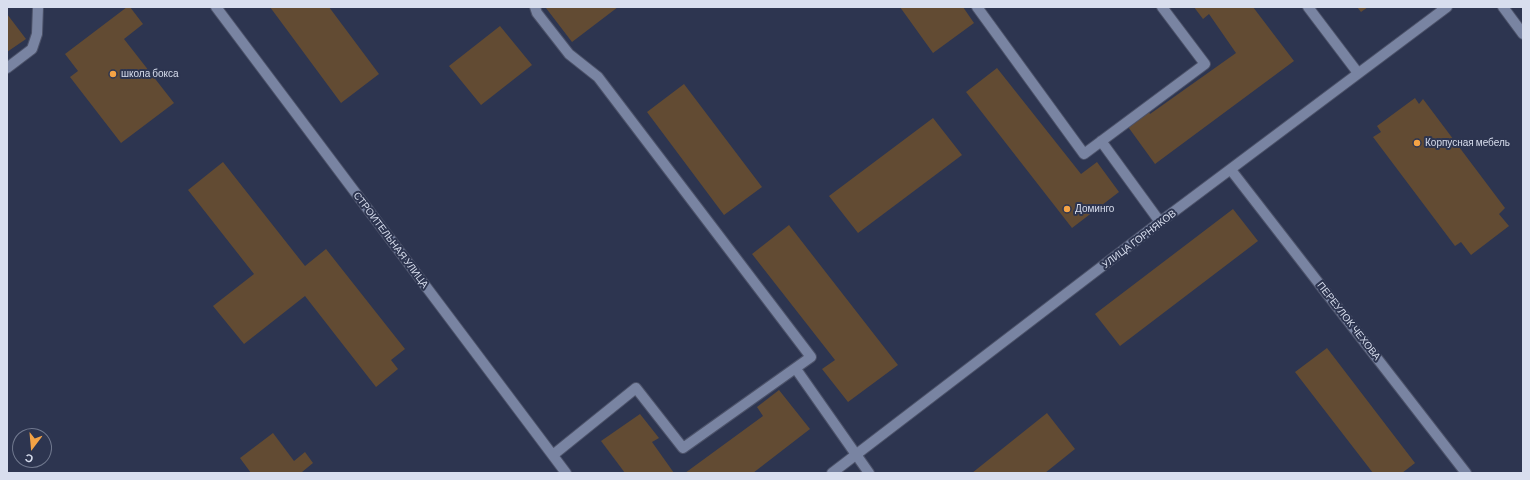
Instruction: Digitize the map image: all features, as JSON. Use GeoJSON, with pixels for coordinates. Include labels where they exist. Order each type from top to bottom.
{"type":"FeatureCollection","features":[{"type":"Feature","properties":{"kind":"street"},"geometry":{"type":"LineString","coordinates":[[7,68],[32,50],[37,34],[38,7]]}},
{"type":"Feature","properties":{"kind":"street","name":"СТРОИТЕЛЬНАЯ УЛИЦА"},"geometry":{"type":"LineString","coordinates":[[216,7],[566,473]]}},
{"type":"Feature","properties":{"kind":"street"},"geometry":{"type":"LineString","coordinates":[[535,7],[537,13],[569,54],[598,77],[811,357],[683,448],[636,388],[553,455]]}},
{"type":"Feature","properties":{"kind":"street"},"geometry":{"type":"LineString","coordinates":[[977,7],[1084,154],[1205,64],[1162,7]]}},
{"type":"Feature","properties":{"kind":"street"},"geometry":{"type":"LineString","coordinates":[[1308,7],[1358,73]]}},
{"type":"Feature","properties":{"kind":"street","name":"УЛИЦА ГОРНЯКОВ"},"geometry":{"type":"LineString","coordinates":[[832,473],[1160,222],[1447,7]]}},
{"type":"Feature","properties":{"kind":"street"},"geometry":{"type":"LineString","coordinates":[[1503,7],[1523,34]]}},
{"type":"Feature","properties":{"kind":"street"},"geometry":{"type":"LineString","coordinates":[[1101,141],[1160,222]]}},
{"type":"Feature","properties":{"kind":"street","name":"ПЕРЕУЛОК ЧЕХОВА"},"geometry":{"type":"LineString","coordinates":[[1231,170],[1466,473]]}},
{"type":"Feature","properties":{"kind":"street"},"geometry":{"type":"LineString","coordinates":[[796,369],[869,473]]}},
{"type":"Feature","properties":{"kind":"building","name":"школа бокса"},"geometry":{"type":"Polygon","coordinates":[[[127,7],[130,7],[143,24],[124,39],[174,103],[121,143],[70,77],[78,71],[65,54],[127,7]]]}},
{"type":"Feature","properties":{"kind":"building"},"geometry":{"type":"Polygon","coordinates":[[[270,7],[329,7],[379,74],[341,103],[270,7]]]}},
{"type":"Feature","properties":{"kind":"building"},"geometry":{"type":"Polygon","coordinates":[[[618,7],[572,42],[546,8],[618,7]]]}},
{"type":"Feature","properties":{"kind":"building"},"geometry":{"type":"Polygon","coordinates":[[[900,7],[963,7],[974,23],[933,53],[900,7]]]}},
{"type":"Feature","properties":{"kind":"building"},"geometry":{"type":"Polygon","coordinates":[[[1194,7],[1253,7],[1294,61],[1155,164],[1126,124],[1147,108],[1150,114],[1236,53],[1209,14],[1203,19],[1194,7]]]}},
{"type":"Feature","properties":{"kind":"building"},"geometry":{"type":"Polygon","coordinates":[[[1357,7],[1368,7],[1361,12],[1357,7]]]}},
{"type":"Feature","properties":{"kind":"building"},"geometry":{"type":"Polygon","coordinates":[[[7,14],[26,39],[7,52],[7,14]]]}},
{"type":"Feature","properties":{"kind":"building"},"geometry":{"type":"Polygon","coordinates":[[[500,26],[532,65],[481,105],[449,66],[500,26]]]}},
{"type":"Feature","properties":{"kind":"building"},"geometry":{"type":"Polygon","coordinates":[[[997,68],[1081,174],[1097,162],[1119,192],[1072,228],[966,92],[997,68]]]}},
{"type":"Feature","properties":{"kind":"building"},"geometry":{"type":"Polygon","coordinates":[[[684,84],[762,187],[724,215],[647,112],[684,84]]]}},
{"type":"Feature","properties":{"kind":"building"},"geometry":{"type":"Polygon","coordinates":[[[1415,98],[1419,104],[1423,99],[1505,208],[1499,214],[1509,226],[1471,255],[1461,242],[1455,246],[1373,137],[1381,132],[1377,126],[1415,98]]]}},
{"type":"Feature","properties":{"kind":"building"},"geometry":{"type":"Polygon","coordinates":[[[933,118],[962,155],[858,233],[829,196],[933,118]]]}},
{"type":"Feature","properties":{"kind":"building"},"geometry":{"type":"Polygon","coordinates":[[[223,162],[305,266],[326,249],[405,349],[391,360],[398,369],[376,387],[305,296],[244,344],[213,306],[254,274],[188,190],[223,162]]]}},
{"type":"Feature","properties":{"kind":"building"},"geometry":{"type":"Polygon","coordinates":[[[1233,209],[1258,241],[1120,346],[1095,314],[1233,209]]]}},
{"type":"Feature","properties":{"kind":"building"},"geometry":{"type":"Polygon","coordinates":[[[789,225],[898,365],[848,402],[822,369],[835,360],[752,254],[789,225]]]}},
{"type":"Feature","properties":{"kind":"building"},"geometry":{"type":"Polygon","coordinates":[[[1327,348],[1415,463],[1402,473],[1373,473],[1295,372],[1327,348]]]}},
{"type":"Feature","properties":{"kind":"building"},"geometry":{"type":"Polygon","coordinates":[[[779,390],[810,429],[753,473],[685,473],[763,416],[757,407],[779,390]]]}},
{"type":"Feature","properties":{"kind":"building"},"geometry":{"type":"Polygon","coordinates":[[[1047,413],[1075,449],[1045,473],[972,473],[1047,413]]]}},
{"type":"Feature","properties":{"kind":"building"},"geometry":{"type":"Polygon","coordinates":[[[640,414],[659,438],[652,442],[674,473],[625,473],[601,441],[640,414]]]}},
{"type":"Feature","properties":{"kind":"building"},"geometry":{"type":"Polygon","coordinates":[[[273,433],[294,461],[305,452],[313,463],[302,472],[303,473],[251,473],[240,458],[273,433]]]}},
{"type":"Feature","properties":{"kind":"place","name":"школа бокса"},"geometry":{"type":"Point","coordinates":[113,74]}},
{"type":"Feature","properties":{"kind":"place","name":"Корпусная мебель"},"geometry":{"type":"Point","coordinates":[1417,143]}},
{"type":"Feature","properties":{"kind":"place","name":"Доминго"},"geometry":{"type":"Point","coordinates":[1067,209]}}]}
